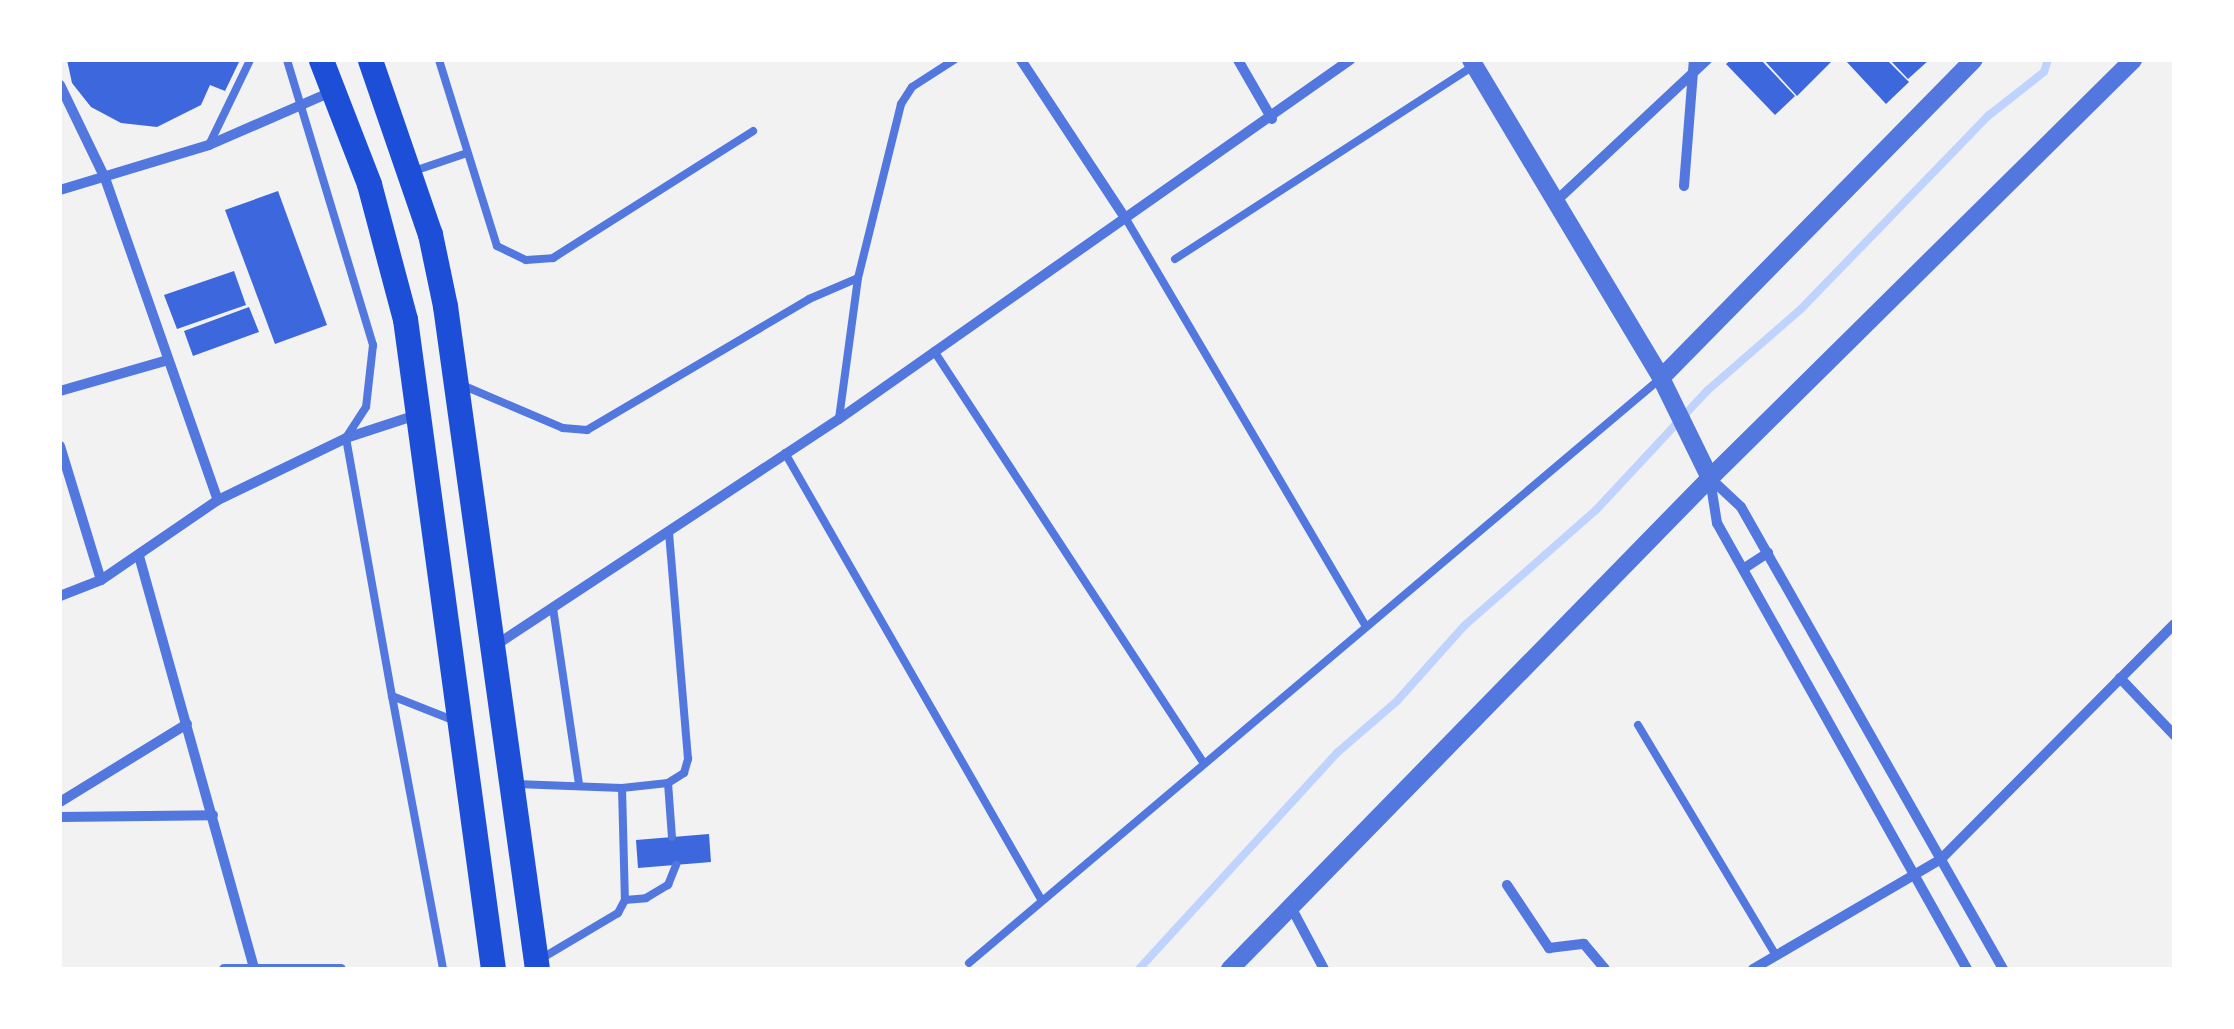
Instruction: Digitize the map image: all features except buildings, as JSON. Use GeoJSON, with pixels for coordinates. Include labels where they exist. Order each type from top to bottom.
{"type":"FeatureCollection","features":[{"type":"Feature","properties":{"kind":"main road"},"geometry":{"type":"LineString","coordinates":[[322,60],[369,184],[422,413],[493,969]]}},
{"type":"Feature","properties":{"kind":"main road"},"geometry":{"type":"LineString","coordinates":[[374,61],[430,234],[457,384],[488,650],[536,966]]}},
{"type":"Feature","properties":{"kind":"street"},"geometry":{"type":"LineString","coordinates":[[1021,60],[1126,219]]}},
{"type":"Feature","properties":{"kind":"street"},"geometry":{"type":"LineString","coordinates":[[1238,60],[1272,119]]}},
{"type":"Feature","properties":{"kind":"street"},"geometry":{"type":"LineString","coordinates":[[488,650],[839,420],[1272,119],[1350,60]]}},
{"type":"Feature","properties":{"kind":"street"},"geometry":{"type":"LineString","coordinates":[[1684,186],[1694,60]]}},
{"type":"Feature","properties":{"kind":"street"},"geometry":{"type":"LineString","coordinates":[[1555,202],[1707,60]]}},
{"type":"Feature","properties":{"kind":"street"},"geometry":{"type":"LineString","coordinates":[[1663,384],[1974,60]]}},
{"type":"Feature","properties":{"kind":"street"},"geometry":{"type":"LineString","coordinates":[[1230,969],[1710,478],[2133,60]]}},
{"type":"Feature","properties":{"kind":"street"},"geometry":{"type":"LineString","coordinates":[[1472,63],[1663,384],[1710,478],[1742,507],[2003,969]]}},
{"type":"Feature","properties":{"kind":"street"},"geometry":{"type":"LineString","coordinates":[[60,85],[105,178],[218,500]]}},
{"type":"Feature","properties":{"kind":"street"},"geometry":{"type":"LineString","coordinates":[[60,190],[209,145],[334,91]]}},
{"type":"Feature","properties":{"kind":"street"},"geometry":{"type":"LineString","coordinates":[[60,391],[168,360]]}},
{"type":"Feature","properties":{"kind":"street"},"geometry":{"type":"LineString","coordinates":[[60,596],[102,580],[218,500],[346,438],[422,413]]}},
{"type":"Feature","properties":{"kind":"street"},"geometry":{"type":"LineString","coordinates":[[60,446],[102,580]]}},
{"type":"Feature","properties":{"kind":"street"},"geometry":{"type":"LineString","coordinates":[[1710,478],[1717,522],[1966,969]]}},
{"type":"Feature","properties":{"kind":"street"},"geometry":{"type":"LineString","coordinates":[[1743,569],[1768,554]]}},
{"type":"Feature","properties":{"kind":"street"},"geometry":{"type":"LineString","coordinates":[[139,556],[254,968]]}},
{"type":"Feature","properties":{"kind":"street"},"geometry":{"type":"LineString","coordinates":[[1753,969],[1941,859],[2174,624]]}},
{"type":"Feature","properties":{"kind":"street"},"geometry":{"type":"LineString","coordinates":[[2120,678],[2174,735]]}},
{"type":"Feature","properties":{"kind":"street"},"geometry":{"type":"LineString","coordinates":[[60,802],[187,724]]}},
{"type":"Feature","properties":{"kind":"street"},"geometry":{"type":"LineString","coordinates":[[60,817],[213,815]]}},
{"type":"Feature","properties":{"kind":"street"},"geometry":{"type":"LineString","coordinates":[[1507,885],[1548,948],[1584,944],[1605,969]]}},
{"type":"Feature","properties":{"kind":"street"},"geometry":{"type":"LineString","coordinates":[[1291,907],[1324,969]]}},
{"type":"Feature","properties":{"kind":"street"},"geometry":{"type":"LineString","coordinates":[[224,969],[341,969]]}},
{"type":"Feature","properties":{"kind":"lane"},"geometry":{"type":"LineString","coordinates":[[209,145],[250,60]]}},
{"type":"Feature","properties":{"kind":"lane"},"geometry":{"type":"LineString","coordinates":[[287,60],[303,102],[373,345],[366,407],[346,438],[443,969]]}},
{"type":"Feature","properties":{"kind":"lane"},"geometry":{"type":"LineString","coordinates":[[439,60],[497,246],[526,260],[554,258],[753,131]]}},
{"type":"Feature","properties":{"kind":"lane"},"geometry":{"type":"LineString","coordinates":[[839,420],[858,278],[901,104],[912,87],[954,60]]}},
{"type":"Feature","properties":{"kind":"lane"},"geometry":{"type":"LineString","coordinates":[[1175,259],[1472,63]]}},
{"type":"Feature","properties":{"kind":"lane"},"geometry":{"type":"LineString","coordinates":[[411,173],[467,153]]}},
{"type":"Feature","properties":{"kind":"lane"},"geometry":{"type":"LineString","coordinates":[[1126,219],[1366,626]]}},
{"type":"Feature","properties":{"kind":"lane"},"geometry":{"type":"LineString","coordinates":[[457,384],[563,428],[587,430],[809,299],[858,278]]}},
{"type":"Feature","properties":{"kind":"lane"},"geometry":{"type":"LineString","coordinates":[[934,352],[1204,764]]}},
{"type":"Feature","properties":{"kind":"lane"},"geometry":{"type":"LineString","coordinates":[[969,963],[1366,626],[1663,384]]}},
{"type":"Feature","properties":{"kind":"lane"},"geometry":{"type":"LineString","coordinates":[[785,453],[1042,901]]}},
{"type":"Feature","properties":{"kind":"lane"},"geometry":{"type":"LineString","coordinates":[[511,784],[622,788],[668,783],[684,773],[688,759],[669,532]]}},
{"type":"Feature","properties":{"kind":"lane"},"geometry":{"type":"LineString","coordinates":[[553,608],[579,785]]}},
{"type":"Feature","properties":{"kind":"lane"},"geometry":{"type":"LineString","coordinates":[[392,696],[461,724]]}},
{"type":"Feature","properties":{"kind":"lane"},"geometry":{"type":"LineString","coordinates":[[1638,725],[1776,956]]}},
{"type":"Feature","properties":{"kind":"lane"},"geometry":{"type":"LineString","coordinates":[[668,783],[672,838]]}},
{"type":"Feature","properties":{"kind":"lane"},"geometry":{"type":"LineString","coordinates":[[536,966],[618,913],[626,900],[622,788]]}},
{"type":"Feature","properties":{"kind":"lane"},"geometry":{"type":"LineString","coordinates":[[626,900],[646,898],[668,884],[676,865]]}},
{"type":"Feature","properties":{"kind":"waterway"},"geometry":{"type":"LineString","coordinates":[[1139,969],[1338,752],[1397,701],[1464,626],[1596,510],[1708,390],[1801,309],[1988,116],[2044,72],[2048,60]]}}]}
